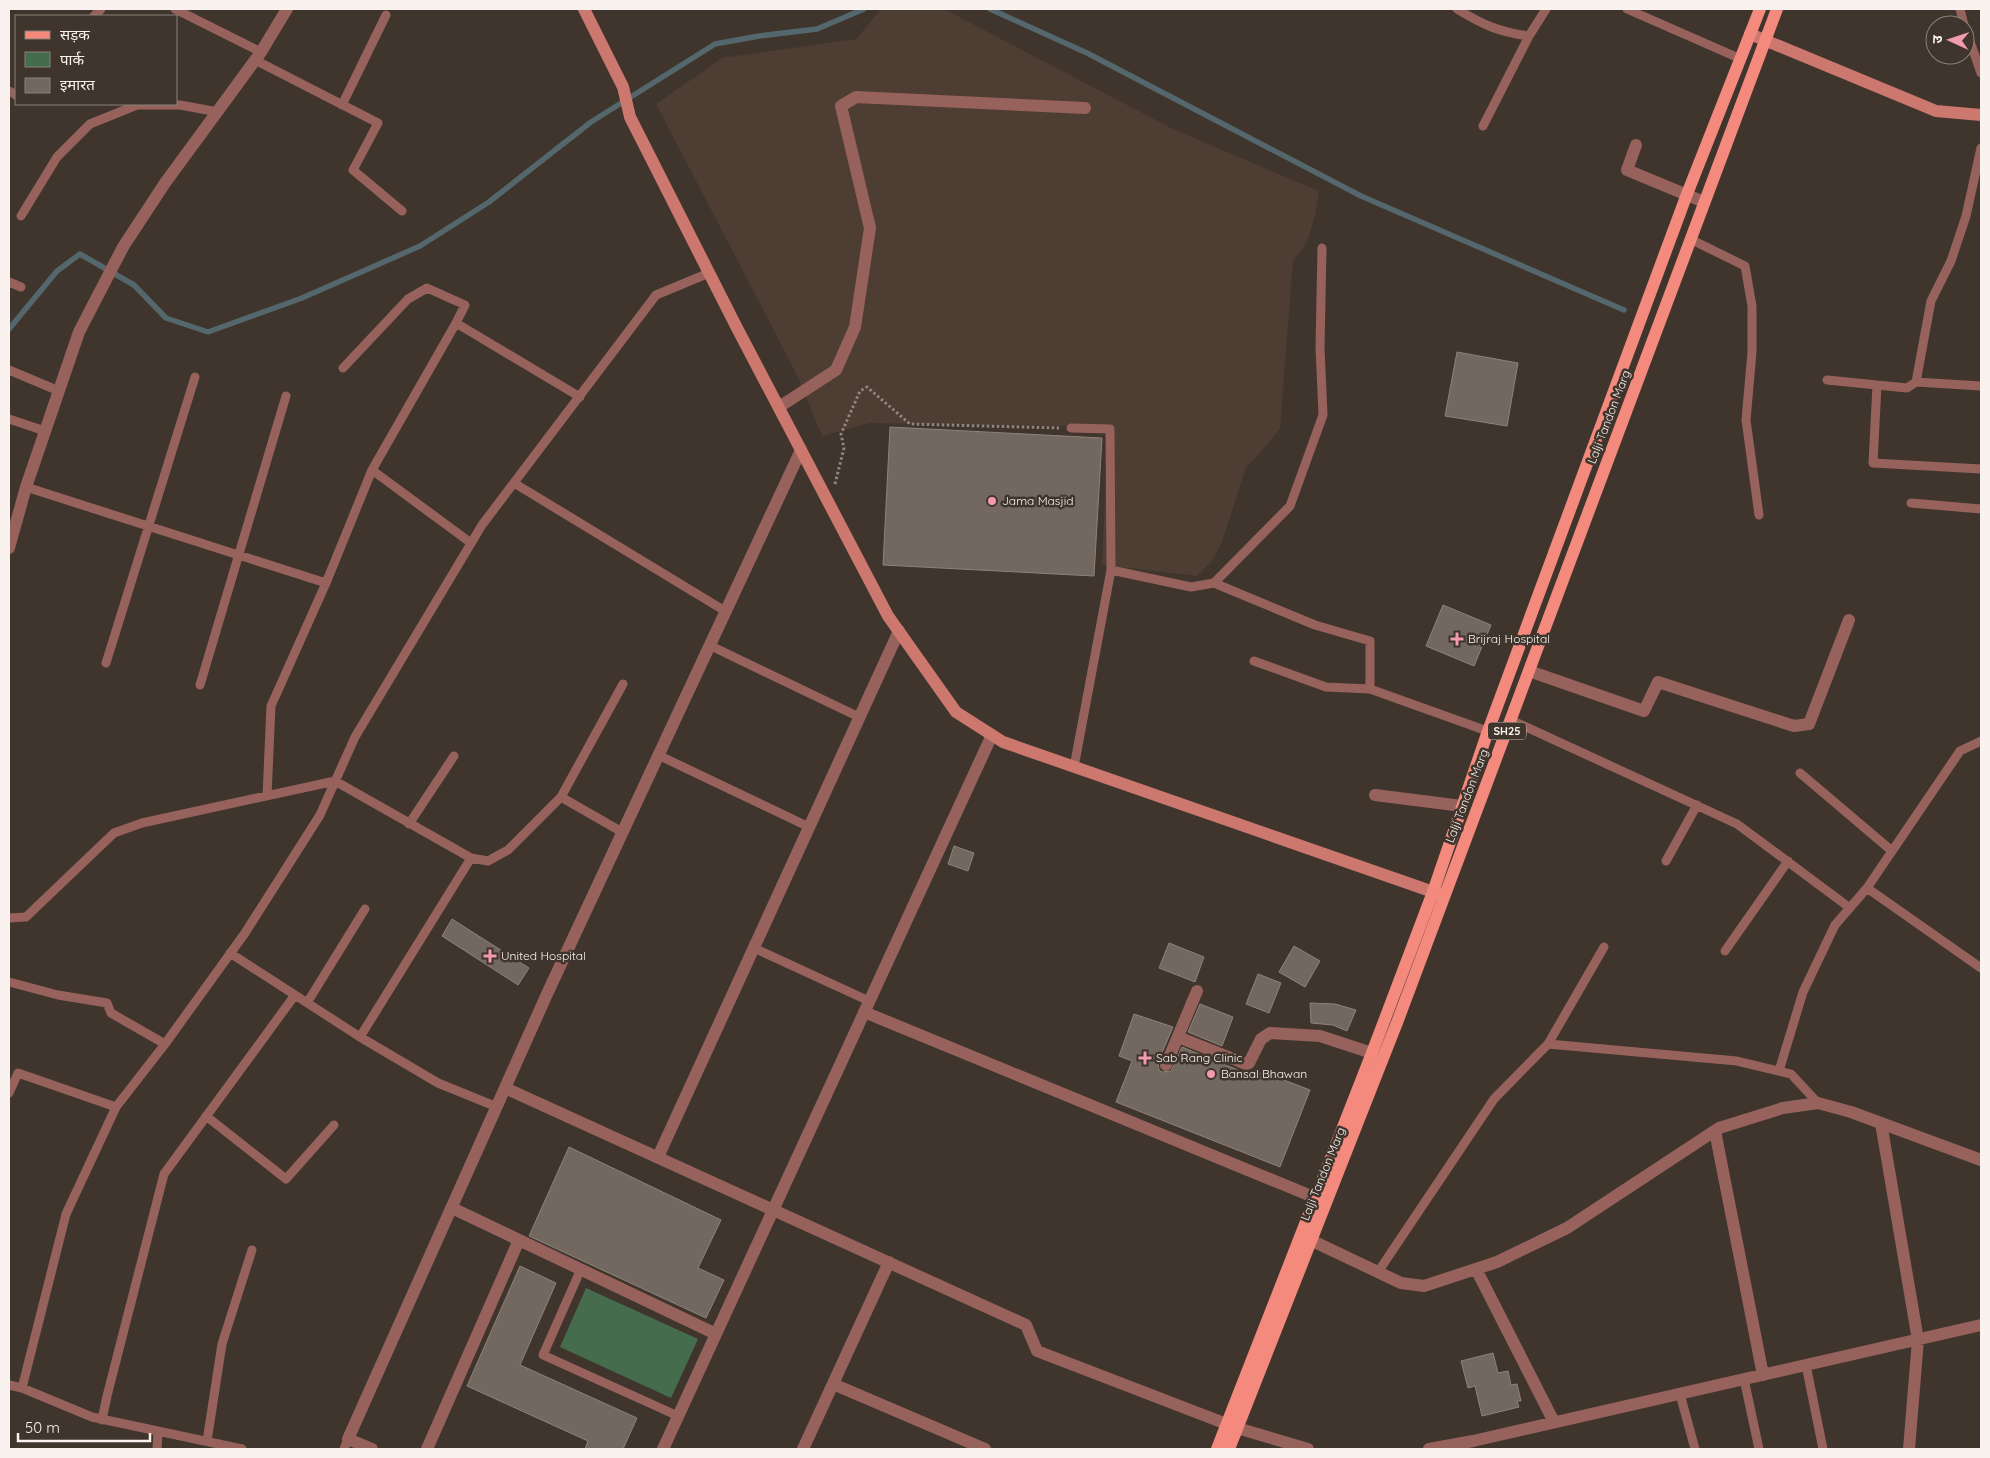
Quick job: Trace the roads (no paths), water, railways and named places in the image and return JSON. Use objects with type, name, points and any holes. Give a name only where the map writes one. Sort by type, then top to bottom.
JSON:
[{"type":"main road","name":"Lalji Tandon Marg","points":[[1217,1449],[1232,1426],[1306,1238],[1398,1020],[1438,894],[1462,806],[1488,731],[1687,194],[1760,9]]},
{"type":"main road","name":"Lalji Tandon Marg","points":[[1306,1238],[1316,1198],[1372,1053],[1511,720],[1776,9]]},
{"type":"main road","points":[[1578,490],[1595,495]]},
{"type":"main road","name":"Lalji Tandon Marg","points":[[1229,1449],[1232,1426]]},
{"type":"street","points":[[9,546],[26,487],[79,332],[106,278],[118,256],[166,183],[258,56],[286,9]]},
{"type":"street","points":[[584,9],[624,87],[630,117],[778,407],[888,616],[956,712],[1003,742],[1438,894]]},
{"type":"street","points":[[1750,34],[1936,111],[1981,115]]},
{"type":"street","points":[[778,407],[836,370],[855,327],[870,228],[841,106],[856,97],[1085,108]]},
{"type":"street","points":[[1636,145],[1627,170],[1704,202]]},
{"type":"street","points":[[368,1448],[346,1444],[622,832],[801,450]]},
{"type":"street","points":[[1529,671],[1644,711],[1658,682],[1794,726],[1809,724],[1849,620]]},
{"type":"street","points":[[658,1157],[899,631]]},
{"type":"street","points":[[663,1449],[992,735]]},
{"type":"street","points":[[1375,794],[1462,806]]},
{"type":"street","points":[[1166,1065],[1197,991]]},
{"type":"street","points":[[864,1012],[1316,1198]]},
{"type":"street","points":[[1178,1037],[1246,1064],[1249,1063],[1261,1039],[1270,1033],[1320,1036],[1372,1053]]},
{"type":"street","points":[[505,1088],[1026,1325],[1037,1351],[1232,1426],[1308,1449]]},
{"type":"street","points":[[1306,1238],[1401,1283],[1424,1286],[1496,1262],[1567,1228],[1715,1130],[1784,1108],[1818,1103],[1881,1123],[1981,1160]]},
{"type":"street","points":[[1881,1123],[1918,1340],[1909,1449]]},
{"type":"street","points":[[1715,1130],[1763,1375]]},
{"type":"street","points":[[452,1208],[716,1334]]},
{"type":"street","points":[[427,1449],[519,1240]]},
{"type":"street","points":[[803,1449],[889,1262]]},
{"type":"street","points":[[1476,1269],[1554,1422]]},
{"type":"street","points":[[1430,1449],[1981,1325]]},
{"type":"street","points":[[833,1384],[985,1449]]},
{"type":"lane","points":[[175,9],[378,124],[353,170],[402,211]]},
{"type":"lane","points":[[1457,9],[1503,32],[1529,36]]},
{"type":"lane","points":[[1483,126],[1529,36],[1546,9]]},
{"type":"lane","points":[[1632,10],[1741,58]]},
{"type":"lane","points":[[342,105],[386,15]]},
{"type":"lane","points":[[1975,55],[1981,72]]},
{"type":"lane","points":[[21,216],[57,157],[90,124],[136,105],[180,106],[218,112]]},
{"type":"lane","points":[[1916,382],[1931,301],[1951,261],[1966,216],[1981,148]]},
{"type":"lane","points":[[1690,239],[1745,266],[1752,306],[1752,352],[1746,420],[1758,515]]},
{"type":"lane","points":[[1214,583],[1290,506],[1323,415],[1320,348],[1322,248]]},
{"type":"lane","points":[[22,1388],[66,1214],[116,1107],[165,1044],[230,953],[320,814],[355,737],[482,525],[656,295],[709,273]]},
{"type":"lane","points":[[9,282],[21,287]]},
{"type":"lane","points":[[266,796],[271,706],[326,583],[372,470],[465,305],[427,288],[408,299],[343,368]]},
{"type":"lane","points":[[456,324],[580,396]]},
{"type":"lane","points":[[9,370],[59,391]]},
{"type":"lane","points":[[106,663],[195,377]]},
{"type":"lane","points":[[1827,380],[1907,388],[1916,382],[1981,386]]},
{"type":"lane","points":[[1877,385],[1873,463],[1981,469]]},
{"type":"lane","points":[[200,685],[286,396]]},
{"type":"lane","points":[[9,419],[46,431]]},
{"type":"lane","points":[[1071,428],[1110,429],[1111,570],[1074,767]]},
{"type":"lane","points":[[372,470],[471,543]]},
{"type":"lane","points":[[514,483],[725,611]]},
{"type":"lane","points":[[26,487],[326,583]]},
{"type":"lane","points":[[1911,503],[1981,509]]},
{"type":"lane","points":[[1111,570],[1191,587],[1214,583],[1315,625],[1370,641],[1370,689]]},
{"type":"lane","points":[[710,646],[859,717]]},
{"type":"lane","points":[[1254,661],[1326,687],[1370,689],[1504,737]]},
{"type":"lane","points":[[9,918],[26,917],[114,833],[142,824],[334,782],[471,858],[488,861],[508,850],[561,797],[622,684]]},
{"type":"lane","points":[[1511,720],[1737,824],[1850,908]]},
{"type":"lane","points":[[1780,1071],[1803,992],[1836,925],[1867,888],[1960,751],[1981,741]]},
{"type":"lane","points":[[658,755],[809,828]]},
{"type":"lane","points":[[409,824],[454,756]]},
{"type":"lane","points":[[1800,774],[1892,851]]},
{"type":"lane","points":[[561,797],[622,832]]},
{"type":"lane","points":[[1666,860],[1697,805]]},
{"type":"lane","points":[[360,1037],[471,858]]},
{"type":"lane","points":[[1725,951],[1788,861]]},
{"type":"lane","points":[[1867,888],[1981,968]]},
{"type":"lane","points":[[307,1003],[365,909]]},
{"type":"lane","points":[[1378,1272],[1494,1100],[1548,1044],[1604,947]]},
{"type":"lane","points":[[754,948],[869,1001]]},
{"type":"lane","points":[[230,953],[360,1037],[438,1083],[497,1107]]},
{"type":"lane","points":[[9,982],[58,995],[106,1004],[111,1014],[165,1044]]},
{"type":"lane","points":[[102,1420],[164,1174],[295,995]]},
{"type":"lane","points":[[1548,1044],[1737,1061],[1791,1074],[1818,1103]]},
{"type":"lane","points":[[9,1094],[18,1073],[116,1107]]},
{"type":"lane","points":[[206,1116],[286,1179],[334,1125]]},
{"type":"lane","points":[[207,1441],[222,1344],[252,1250]]},
{"type":"lane","points":[[581,1269],[543,1355],[678,1416]]},
{"type":"lane","points":[[1806,1365],[1822,1449]]},
{"type":"lane","points":[[1744,1379],[1759,1449]]},
{"type":"lane","points":[[9,1385],[22,1388],[102,1420],[242,1449]]},
{"type":"lane","points":[[1680,1394],[1694,1449]]},
{"type":"lane","points":[[158,1431],[158,1449]]},
{"type":"waterway","points":[[9,329],[57,271],[80,254],[134,285],[166,318],[208,332],[302,298],[420,246],[489,202],[591,122],[715,44],[759,36],[817,29],[864,9]]},
{"type":"waterway","points":[[990,9],[1087,53],[1361,196],[1624,310]]},
{"type":"place","name":"Jama Masjid","points":[[992,501]]},
{"type":"place","name":"Brijraj Hospital","points":[[1457,639]]},
{"type":"place","name":"United Hospital","points":[[490,956]]},
{"type":"place","name":"Sab Rang Clinic","points":[[1145,1058]]},
{"type":"place","name":"Bansal Bhawan","points":[[1211,1074]]}]
